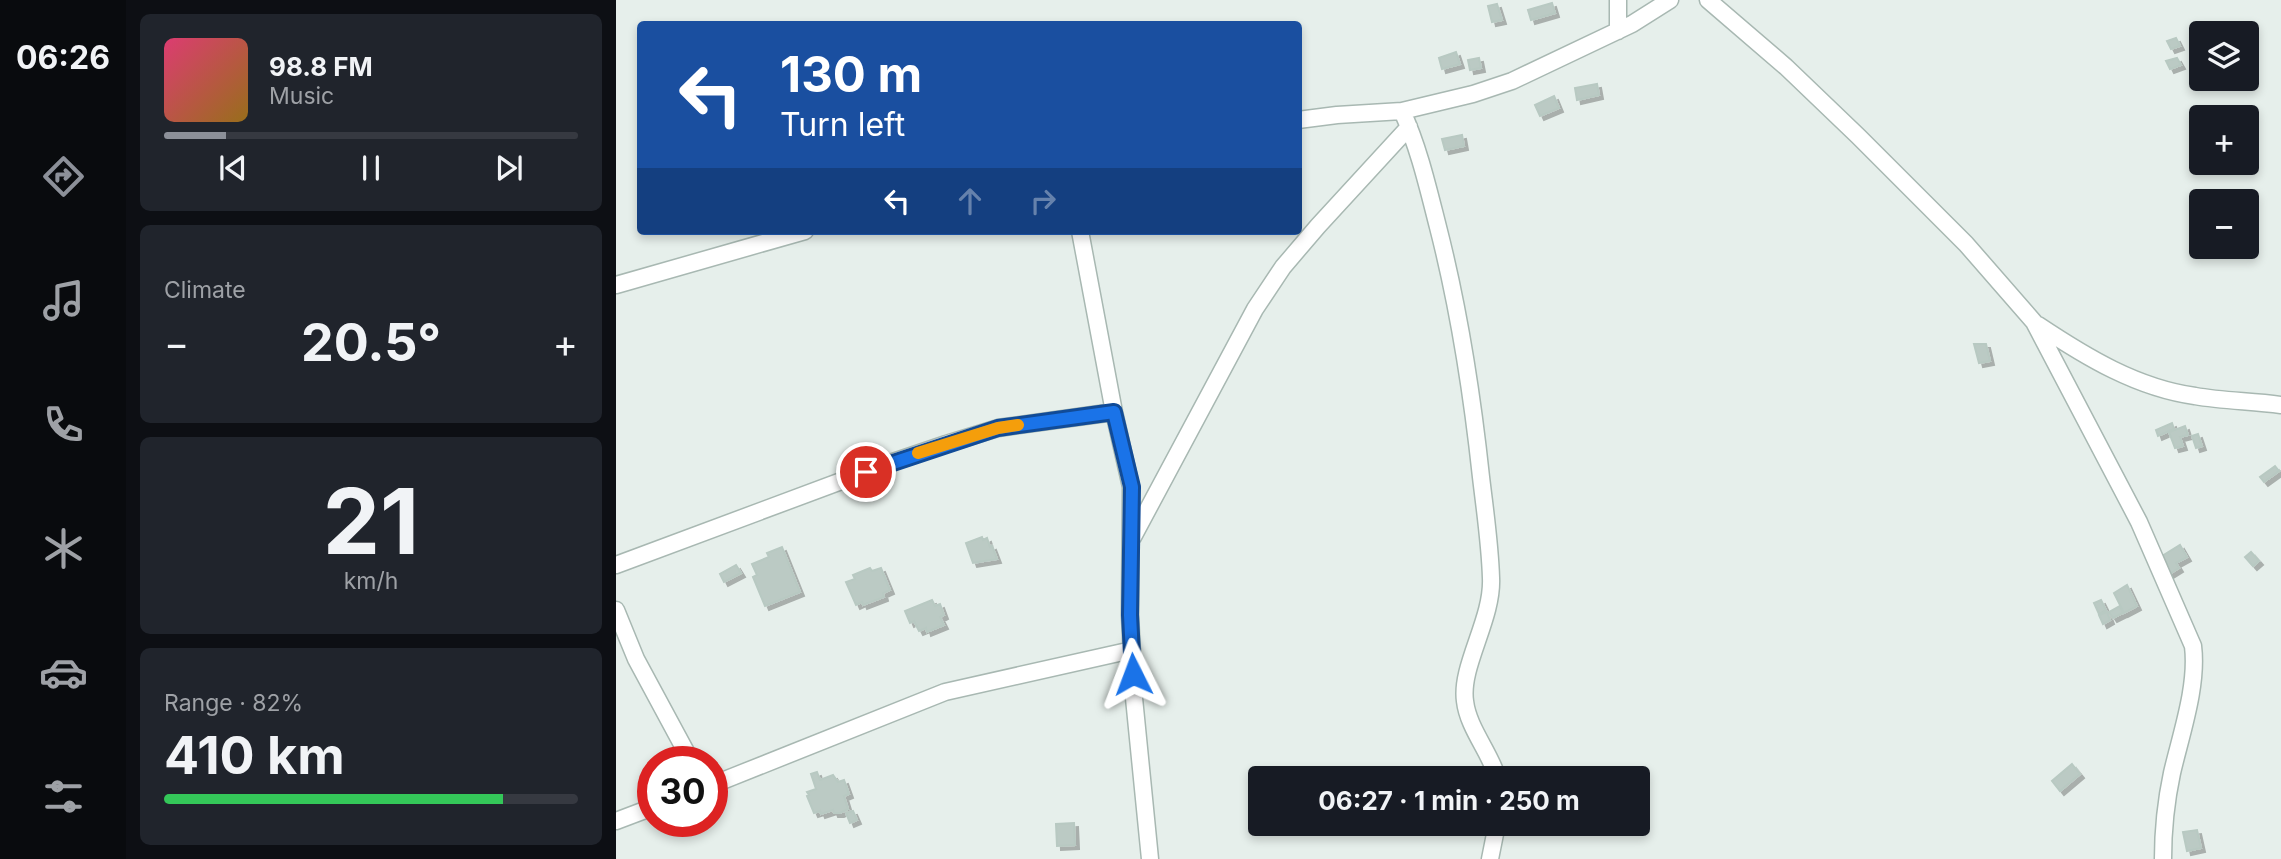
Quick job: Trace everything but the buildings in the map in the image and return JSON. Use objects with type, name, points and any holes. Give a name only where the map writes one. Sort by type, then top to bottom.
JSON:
[{"type":"street","points":[[1618,0],[1618,31]]},
{"type":"street","points":[[1302,119],[1402,111],[1473,94],[1512,81],[1618,31],[1670,0]]},
{"type":"street","points":[[1708,0],[1786,67],[1858,136],[1966,244],[2034,322],[2139,522],[2193,646],[2195,658],[2188,709],[2171,777],[2163,832],[2163,859]]},
{"type":"street","points":[[1402,111],[1424,175],[1455,292],[1474,414],[1492,581],[1487,615],[1465,687],[1465,702],[1495,766]]},
{"type":"street","points":[[1132,539],[1255,309],[1283,267],[1409,127]]},
{"type":"street","points":[[616,285],[791,235]]},
{"type":"street","points":[[1081,235],[1114,412],[1132,487],[1134,698],[1150,859]]},
{"type":"street","points":[[2034,322],[2082,354],[2137,381],[2194,396],[2281,405]]},
{"type":"street","points":[[616,565],[887,464],[998,428],[1114,412]]},
{"type":"street","points":[[616,610],[636,659],[682,746]]},
{"type":"street","points":[[728,779],[945,692],[1132,650]]},
{"type":"street","points":[[616,821],[637,813]]},
{"type":"street","points":[[1490,859],[1495,836]]},
{"type":"slow traffic","points":[[918,453],[998,428],[1018,425]]},
{"type":"route","points":[[866,472],[998,428],[1114,412],[1132,487],[1130,615],[1133,674]]}]
